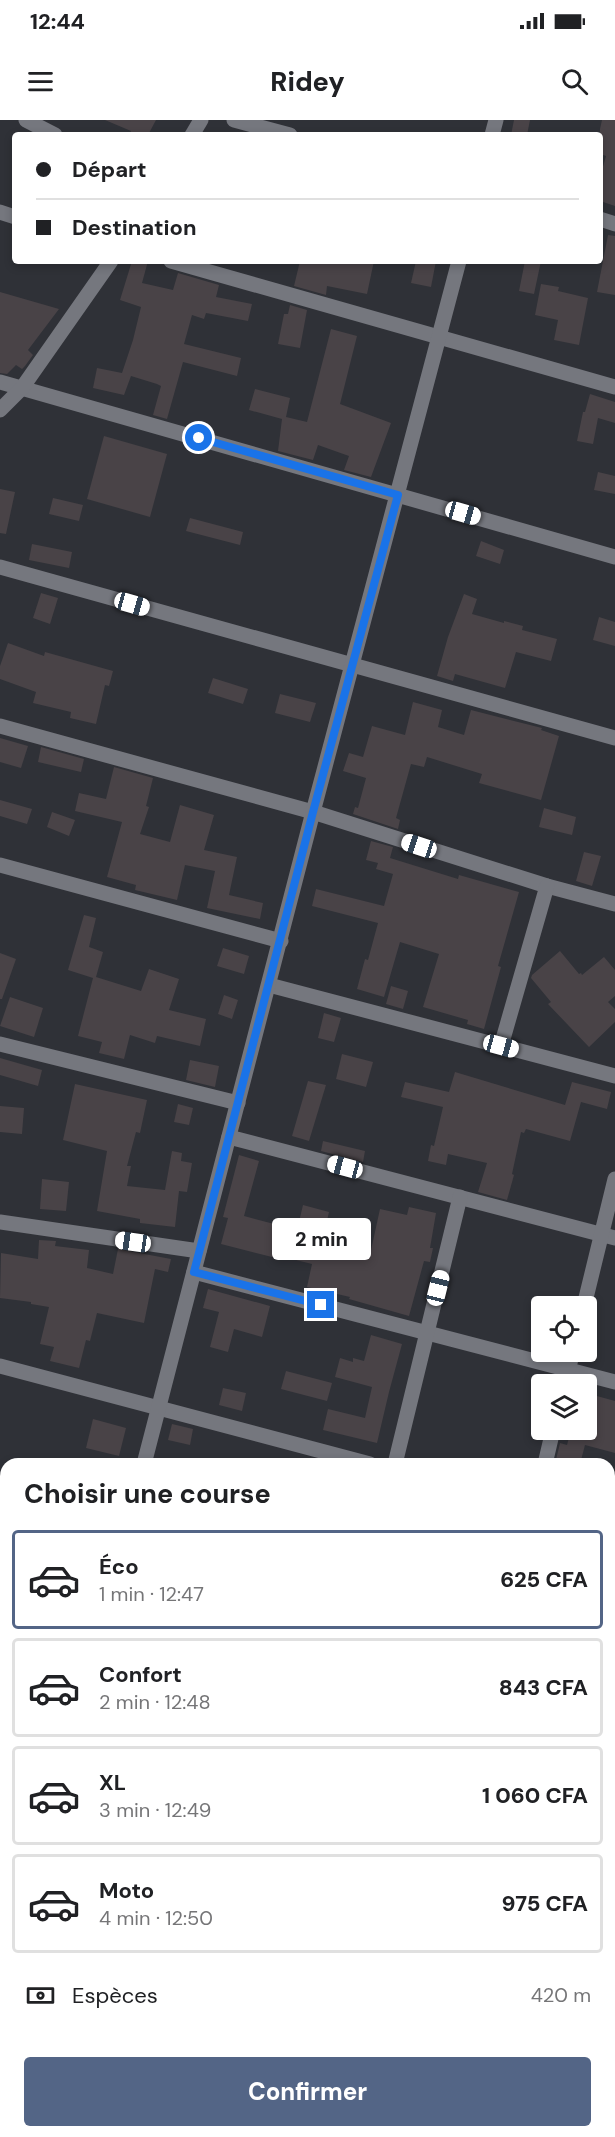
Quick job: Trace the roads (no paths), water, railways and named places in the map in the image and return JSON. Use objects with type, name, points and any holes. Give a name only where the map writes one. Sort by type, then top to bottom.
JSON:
[{"type":"street","points":[[26,120],[49,132]]},
{"type":"street","points":[[234,120],[279,132]]},
{"type":"street","points":[[0,410],[22,388],[109,264]]},
{"type":"street","points":[[182,264],[615,387]]},
{"type":"street","points":[[146,1458],[458,264]]},
{"type":"street","points":[[0,382],[615,557]]},
{"type":"street","points":[[0,567],[615,738]]},
{"type":"street","points":[[0,726],[313,812],[548,886],[615,904]]},
{"type":"street","points":[[0,866],[281,941]]},
{"type":"street","points":[[501,1046],[548,886]]},
{"type":"street","points":[[269,986],[615,1076]]},
{"type":"street","points":[[0,1044],[238,1103]]},
{"type":"street","points":[[229,1137],[608,1236]]},
{"type":"street","points":[[587,1296],[608,1236],[615,1179]]},
{"type":"street","points":[[396,1458],[460,1197]]},
{"type":"street","points":[[0,1222],[200,1251]]},
{"type":"street","points":[[194,1272],[427,1333],[557,1374]]},
{"type":"street","points":[[0,1366],[347,1458]]},
{"type":"street","points":[[597,1380],[615,1382]]},
{"type":"street","points":[[546,1458],[551,1440]]}]
